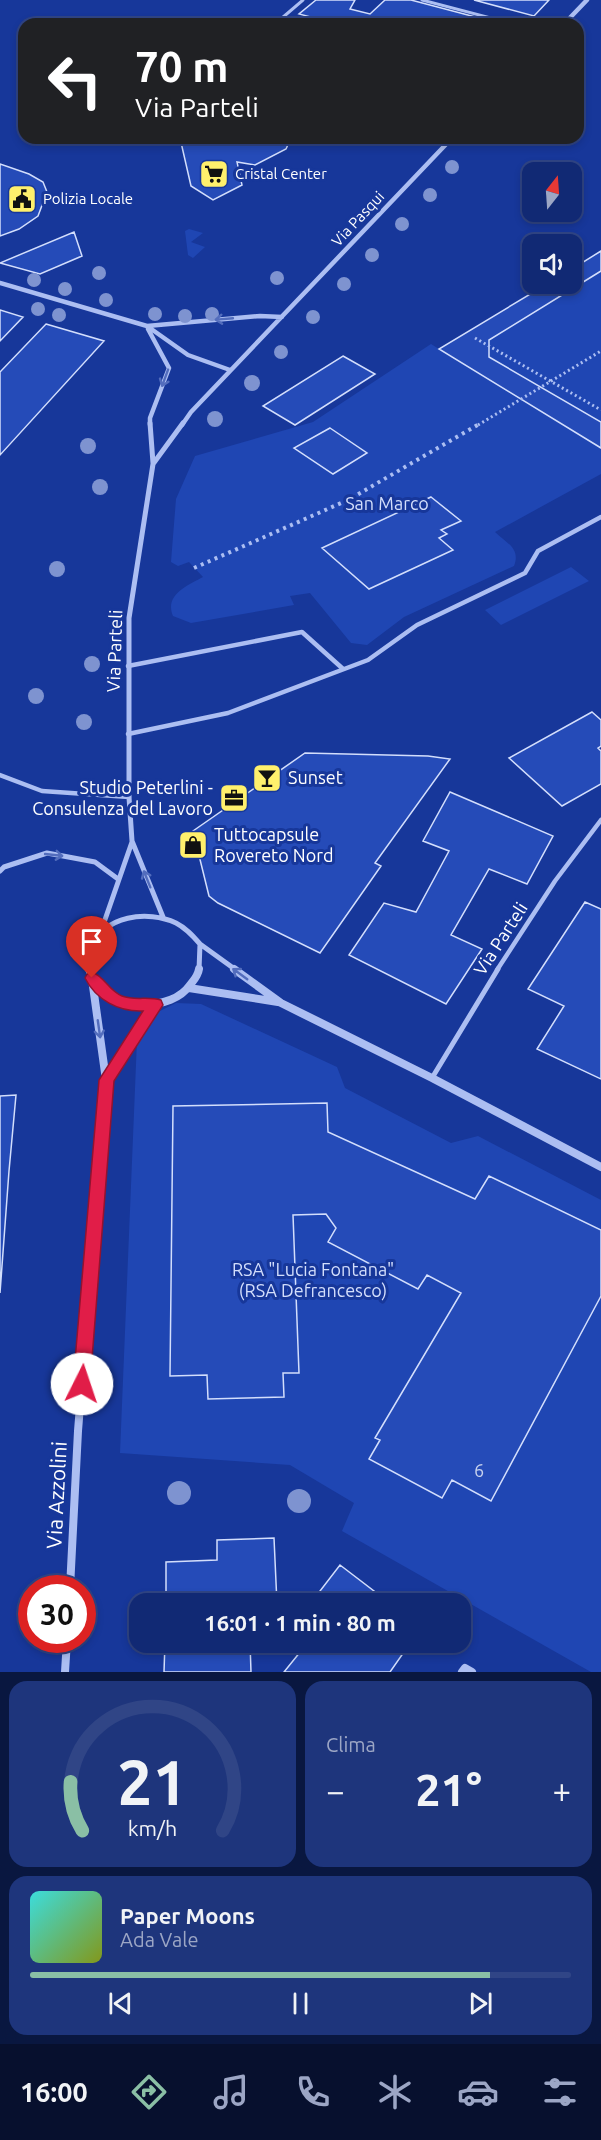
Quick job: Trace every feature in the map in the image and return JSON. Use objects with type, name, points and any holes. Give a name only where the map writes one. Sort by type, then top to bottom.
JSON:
[{"type":"street","points":[[570,18],[587,0]]},
{"type":"street","name":"Via Pasqui","points":[[282,317],[446,144]]},
{"type":"street","points":[[0,283],[147,326],[188,355],[230,370]]},
{"type":"street","points":[[147,326],[260,316],[282,317]]},
{"type":"street","name":"Via Parteli","points":[[153,464],[191,412],[282,317]]},
{"type":"street","name":"Via Parteli","points":[[147,326],[169,368],[150,418],[153,464],[129,618],[129,797],[132,841],[162,916]]},
{"type":"street","name":"Via Parteli","points":[[92,978],[88,963],[91,949],[99,936],[132,841]]},
{"type":"street","points":[[0,872],[4,867],[47,852],[95,862],[117,879]]},
{"type":"street","points":[[99,936],[111,926],[127,918],[145,915],[162,916],[179,923],[191,932],[200,944],[281,1003],[432,1078],[601,1167]]},
{"type":"street","points":[[92,978],[102,991],[117,1001],[135,1005],[155,1005],[174,999],[189,988],[199,974],[202,959],[200,944]]},
{"type":"street","name":"Via Azzolini","points":[[71,1575],[78,1431],[106,1080],[92,978]]},
{"type":"street","points":[[189,988],[281,1003]]},
{"type":"street","name":"Via Azzolini","points":[[106,1080],[155,1005]]},
{"type":"street","points":[[65,1672],[66,1653]]},
{"type":"lane","points":[[282,18],[303,0]]},
{"type":"lane","points":[[422,0],[491,18]]},
{"type":"lane","points":[[128,735],[228,713],[368,660],[417,625],[525,573],[538,551],[601,517]]},
{"type":"lane","points":[[128,666],[302,632],[342,668]]},
{"type":"lane","points":[[0,775],[42,791],[129,797]]},
{"type":"lane","name":"Via Parteli","points":[[432,1078],[501,964],[581,845],[601,820]]},
{"type":"path","points":[[475,338],[601,410]]},
{"type":"path","points":[[194,568],[348,500],[553,382],[601,351]]},
{"type":"green space","points":[[189,229],[203,233],[191,242],[205,247],[193,258],[188,255],[185,231]]},
{"type":"green space","name":"San Marco","points":[[601,251],[601,474],[495,532],[514,550],[516,560],[514,566],[404,617],[367,645],[351,643],[310,593],[290,596],[294,605],[191,623],[173,616],[171,609],[175,597],[185,587],[203,577],[189,562],[178,566],[171,562],[176,499],[195,456],[313,422],[431,344],[439,349],[530,294],[582,294],[582,263]]},
{"type":"green space","points":[[571,567],[589,581],[501,625],[485,610]]},
{"type":"green space","name":"RSA \"Lucia Fontana\" (RSA Defrancesco)","points":[[176,1003],[201,1004],[337,1067],[345,1088],[451,1143],[478,1136],[601,1200],[601,1672],[591,1672],[471,1604],[471,1593],[451,1593],[342,1531],[354,1503],[290,1465],[120,1453],[137,1040],[158,1012]]},
{"type":"building","points":[[316,0],[355,0],[350,9],[370,14],[385,0],[411,0],[479,18],[314,18],[299,14]]},
{"type":"building","points":[[474,0],[549,0],[534,16]]},
{"type":"building","name":"Cristal Center","points":[[181,144],[288,144],[286,149],[255,165],[237,162],[242,185],[213,200],[191,186]]},
{"type":"building","name":"Polizia Locale","points":[[0,164],[29,174],[43,182],[47,192],[38,216],[19,229],[0,236]]},
{"type":"building","points":[[74,232],[82,256],[40,274],[0,263]]},
{"type":"building","points":[[601,251],[601,271],[582,283],[582,263]]},
{"type":"building","points":[[530,294],[564,294],[489,340],[489,357],[601,422],[601,448],[439,349]]},
{"type":"building","points":[[0,310],[23,317],[0,341]]},
{"type":"building","points":[[46,324],[104,341],[0,455],[0,372]]},
{"type":"building","points":[[343,356],[375,374],[295,425],[263,406]]},
{"type":"building","points":[[330,428],[367,453],[333,474],[294,448]]},
{"type":"building","points":[[431,497],[461,521],[441,530],[447,534],[439,538],[453,550],[369,589],[322,548]]},
{"type":"building","points":[[592,712],[601,720],[601,746],[598,748],[601,751],[601,784],[562,806],[509,758]]},
{"type":"building","points":[[305,753],[428,756],[450,759],[375,863],[381,866],[320,953],[218,903],[209,896],[193,831]]},
{"type":"building","points":[[450,792],[553,836],[527,884],[489,869],[451,935],[482,949],[446,1004],[349,955],[384,903],[416,912],[449,851],[423,841]]},
{"type":"building","points":[[585,902],[601,909],[601,1079],[537,1049],[564,1006],[528,989]]},
{"type":"building","points":[[16,1095],[9,1171],[0,1293],[0,1096]]},
{"type":"building","points":[[327,1103],[328,1132],[475,1199],[489,1176],[601,1230],[601,1296],[491,1501],[452,1480],[442,1498],[369,1459],[380,1440],[375,1438],[461,1293],[427,1275],[418,1289],[328,1242],[336,1228],[326,1214],[293,1215],[299,1373],[283,1373],[284,1397],[208,1399],[207,1375],[170,1376],[173,1106]]},
{"type":"building","points":[[274,1538],[276,1593],[166,1593],[166,1562],[217,1560],[217,1540]]},
{"type":"building","points":[[340,1565],[377,1593],[318,1593]]},
{"type":"building","points":[[165,1653],[250,1653],[251,1672],[164,1672]]},
{"type":"building","points":[[299,1653],[403,1653],[390,1672],[284,1672]]},
{"type":"place","name":"Cristal Center","points":[[214,174]]},
{"type":"place","name":"Polizia Locale","points":[[22,199]]},
{"type":"place","name":"Sunset","points":[[267,778]]},
{"type":"place","name":"Studio Peterlini - Consulenza del Lavoro","points":[[234,798]]},
{"type":"place","name":"Tuttocapsule Rovereto Nord","points":[[193,845]]},
{"type":"route","points":[[82,1384],[106,1080],[155,1005],[135,1005],[117,1001],[102,991],[92,978]]}]
